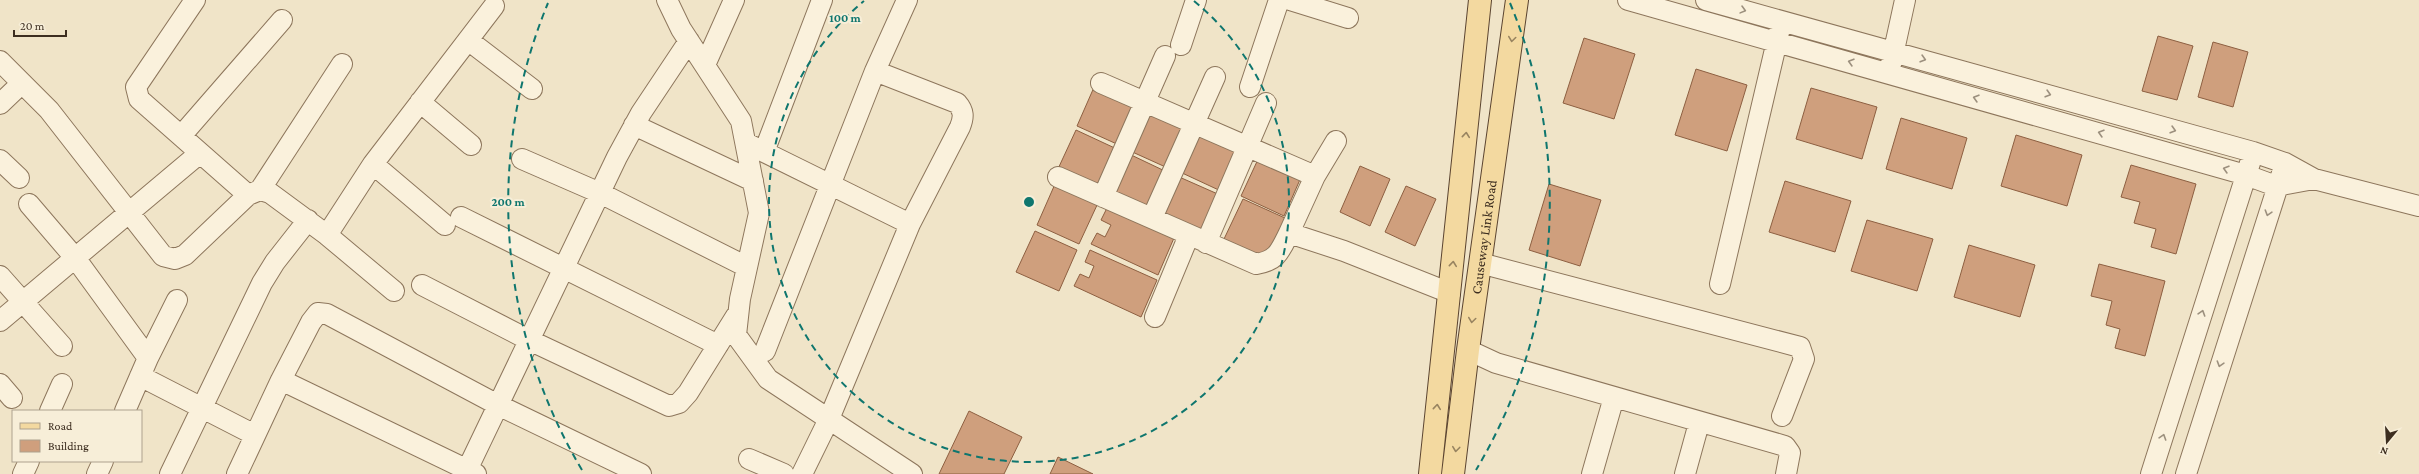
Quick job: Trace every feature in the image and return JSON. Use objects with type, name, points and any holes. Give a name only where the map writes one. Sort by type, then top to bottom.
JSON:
[{"type":"main road","name":"Causeway Link Road","points":[[1430,474],[1480,0]]},
{"type":"main road","name":"Causeway Link Road","points":[[1453,474],[1468,350],[1517,0]]},
{"type":"street","points":[[194,0],[136,87],[139,99],[200,153],[254,193],[270,193],[308,220],[394,291]]},
{"type":"street","points":[[667,0],[689,41],[741,120],[746,143],[759,213],[738,313],[736,335],[768,379],[912,474]]},
{"type":"street","points":[[705,65],[734,0]]},
{"type":"street","points":[[764,152],[822,0]]},
{"type":"street","points":[[765,351],[829,184],[875,71],[907,0]]},
{"type":"street","points":[[1181,45],[1196,0]]},
{"type":"street","points":[[1250,87],[1278,0]]},
{"type":"street","points":[[1290,0],[1348,18]]},
{"type":"street","points":[[1628,0],[1778,41],[2246,175],[2276,186],[2314,179]]},
{"type":"street","points":[[1706,0],[2253,152],[2285,163],[2314,179],[2419,206]]},
{"type":"street","points":[[1890,73],[1893,51],[1905,0]]},
{"type":"street","points":[[327,235],[373,164],[494,6]]},
{"type":"street","points":[[181,136],[282,20]]},
{"type":"street","points":[[1720,284],[1778,41],[1781,20]]},
{"type":"street","points":[[468,40],[532,89]]},
{"type":"street","points":[[281,380],[471,472],[498,405],[634,125],[689,41]]},
{"type":"street","points":[[1103,197],[1165,56]]},
{"type":"street","points":[[0,61],[49,110],[163,256],[175,259],[185,255],[254,193],[342,64]]},
{"type":"street","points":[[802,474],[829,419],[910,224],[963,119],[962,109],[957,103],[875,71]]},
{"type":"street","points":[[1152,218],[1215,77]]},
{"type":"street","points":[[0,104],[22,83]]},
{"type":"street","points":[[1101,83],[1315,176]]},
{"type":"street","points":[[420,102],[471,145]]},
{"type":"street","points":[[1155,317],[1246,147],[1266,103]]},
{"type":"street","points":[[634,125],[753,181]]},
{"type":"street","points":[[1058,177],[1256,264],[1269,262],[1281,250],[1315,176],[1336,141]]},
{"type":"street","points":[[746,143],[910,224]]},
{"type":"street","points":[[2151,474],[2253,152]]},
{"type":"street","points":[[0,321],[76,259],[200,153]]},
{"type":"street","points":[[522,159],[600,193],[747,267]]},
{"type":"street","points":[[0,160],[19,178]]},
{"type":"street","points":[[2186,474],[2276,186],[2285,163]]},
{"type":"street","points":[[373,164],[453,221],[564,268],[718,345]]},
{"type":"street","points":[[30,204],[76,259],[148,358]]},
{"type":"street","points":[[170,474],[262,283],[275,262],[308,220]]},
{"type":"street","points":[[1289,233],[1344,251],[1450,293]]},
{"type":"street","points":[[1480,263],[1800,347],[1804,358],[1782,416]]},
{"type":"street","points":[[0,276],[62,346]]},
{"type":"street","points":[[422,285],[529,340],[669,406],[680,403],[688,393],[738,313]]},
{"type":"street","points":[[125,410],[148,358],[177,300]]},
{"type":"street","points":[[237,474],[281,380],[311,322],[318,313],[323,314],[498,405],[641,474]]},
{"type":"street","points":[[1468,350],[1496,363],[1699,423],[1784,446],[1790,453],[1786,474]]},
{"type":"street","points":[[140,376],[255,435]]},
{"type":"street","points":[[50,410],[62,384]]},
{"type":"street","points":[[1592,474],[1614,397]]},
{"type":"street","points":[[1685,474],[1699,423]]},
{"type":"street","points":[[749,459],[784,474]]},
{"type":"street","points":[[23,474],[29,462]]},
{"type":"street","points":[[97,474],[103,462]]},
{"type":"building","points":[[2158,36],[2193,46],[2177,100],[2142,91]]},
{"type":"building","points":[[1584,38],[1635,54],[1614,119],[1563,103]]},
{"type":"building","points":[[2213,42],[2248,52],[2233,107],[2198,97]]},
{"type":"building","points":[[1696,69],[1747,85],[1727,151],[1675,135]]},
{"type":"building","points":[[1095,85],[1138,104],[1119,145],[1077,126]]},
{"type":"building","points":[[1811,88],[1877,107],[1862,159],[1796,139]]},
{"type":"building","points":[[1146,109],[1189,128],[1170,169],[1128,150]]},
{"type":"building","points":[[1901,118],[1967,138],[1952,189],[1886,169]]},
{"type":"building","points":[[1076,130],[1119,150],[1100,190],[1057,171]]},
{"type":"building","points":[[1199,132],[1241,151],[1223,192],[1180,172]]},
{"type":"building","points":[[2016,135],[2082,155],[2067,206],[2001,186]]},
{"type":"building","points":[[1127,153],[1169,173],[1150,213],[1108,194]]},
{"type":"building","points":[[1260,155],[1302,175],[1284,216],[1241,196]]},
{"type":"building","points":[[2131,165],[2196,184],[2176,254],[2151,247],[2156,229],[2134,223],[2140,202],[2121,197]]},
{"type":"building","points":[[1360,166],[1390,179],[1370,226],[1340,212]]},
{"type":"building","points":[[1177,176],[1220,195],[1202,236],[1159,216]]},
{"type":"building","points":[[1785,181],[1851,201],[1835,252],[1769,232]]},
{"type":"building","points":[[1055,184],[1098,203],[1079,244],[1037,225]]},
{"type":"building","points":[[1549,184],[1601,200],[1580,266],[1529,250]]},
{"type":"building","points":[[1406,186],[1436,199],[1415,246],[1385,232]]},
{"type":"building","points":[[1243,199],[1285,218],[1267,259],[1224,239]]},
{"type":"building","points":[[1107,208],[1174,238],[1158,275],[1091,244],[1097,233],[1105,237],[1111,225],[1101,220]]},
{"type":"building","points":[[1867,220],[1933,239],[1917,291],[1851,271]]},
{"type":"building","points":[[1035,231],[1077,250],[1059,291],[1016,272]]},
{"type":"building","points":[[1969,245],[2035,265],[2020,317],[1954,297]]},
{"type":"building","points":[[1090,250],[1157,280],[1141,317],[1074,286],[1080,274],[1089,278],[1094,266],[1085,262]]},
{"type":"building","points":[[2099,264],[2165,281],[2145,356],[2115,348],[2120,329],[2106,325],[2112,301],[2091,296]]},
{"type":"building","points":[[969,411],[1022,437],[1004,474],[939,474]]},
{"type":"building","points":[[1058,457],[1093,474],[1050,474]]}]
